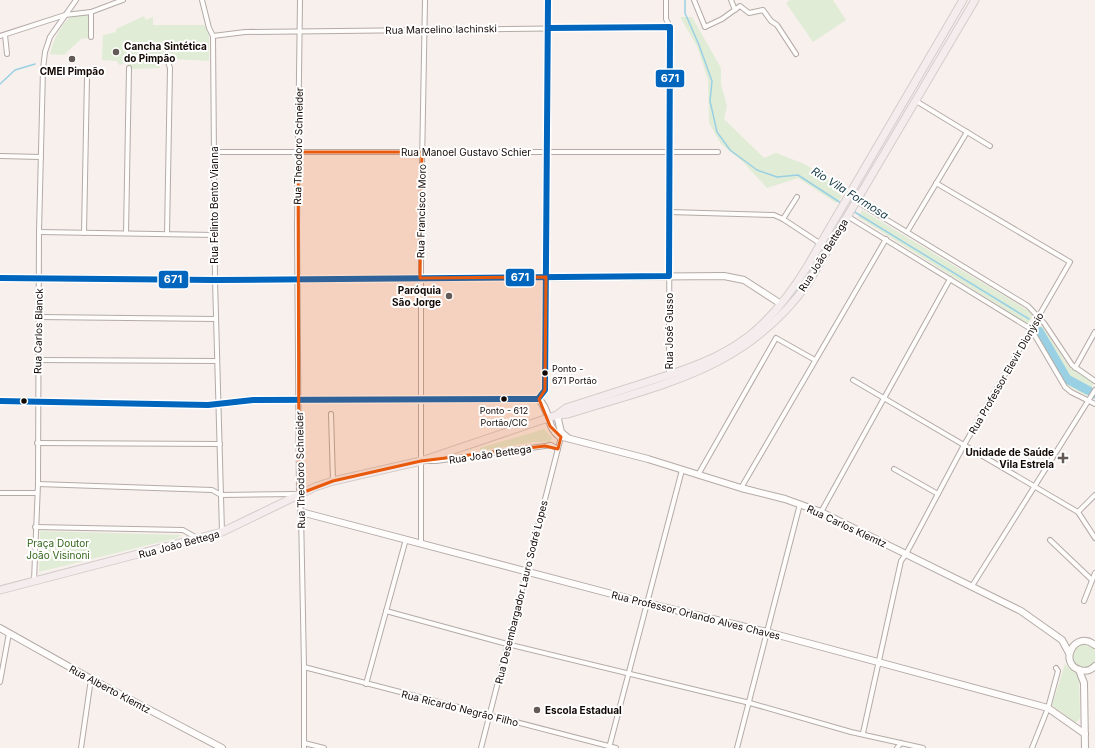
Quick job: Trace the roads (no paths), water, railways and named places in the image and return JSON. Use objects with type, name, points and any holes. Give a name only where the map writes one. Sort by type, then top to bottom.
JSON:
[{"type":"main road","points":[[538,399],[545,390],[548,0]]},
{"type":"main road","points":[[963,0],[973,3]]},
{"type":"main road","name":"Rua João Bettega","points":[[0,590],[200,539],[222,532],[299,494],[333,481],[421,461],[547,418],[566,408],[669,375],[709,360],[738,344],[755,331],[781,304],[798,282],[963,0]]},
{"type":"main road","name":"Rua João Bettega","points":[[557,414],[568,414],[699,372],[735,353],[757,337],[774,321],[808,283],[973,3]]},
{"type":"main road","points":[[908,96],[916,101]]},
{"type":"main road","points":[[0,278],[39,277],[215,280],[298,278],[724,276],[744,280],[781,304],[774,321]]},
{"type":"main road","points":[[0,401],[140,405],[218,404],[242,400],[538,399]]},
{"type":"main road","points":[[538,399],[543,405],[552,431],[561,437]]},
{"type":"main road","points":[[557,414],[561,432],[569,439]]},
{"type":"main road","name":"Rua Carlos Klemtz","points":[[561,437],[648,459],[741,488],[800,504],[820,512],[1027,614],[1062,640],[1075,644],[1086,641],[1095,644]]},
{"type":"main road","name":"Rua Professor Orlando Alves Chaves","points":[[301,512],[646,603],[767,632],[878,661],[1048,708],[1085,734]]},
{"type":"main road","points":[[0,586],[15,586]]},
{"type":"main road","name":"Rua Alberto Klemtz","points":[[0,628],[90,679],[222,748]]},
{"type":"main road","name":"Rua Carlos Klemtz","points":[[1062,640],[1069,653],[1071,664],[1079,670],[1084,683]]},
{"type":"main road","points":[[1069,653],[1075,644]]},
{"type":"main road","points":[[1079,670],[1088,670],[1095,666]]},
{"type":"main road","points":[[1085,748],[1084,683],[1088,670]]},
{"type":"street","name":"Rua Carlos Blanck","points":[[34,582],[35,527],[38,484],[39,232],[45,52],[53,30],[76,0]]},
{"type":"street","points":[[0,36],[65,15],[90,12],[123,0]]},
{"type":"street","name":"Rua Felinto Bento Vianna","points":[[202,0],[209,28],[213,36],[215,280],[222,532]]},
{"type":"street","name":"Rua Theodoro Schneider","points":[[300,0],[298,152],[298,400],[304,667],[304,748]]},
{"type":"street","name":"Rua Francisco Moro","points":[[421,543],[420,278],[425,0]]},
{"type":"street","name":"Rua José Gusso","points":[[666,0],[666,19],[670,27],[669,375]]},
{"type":"street","points":[[694,0],[705,27],[722,19],[740,6],[749,13],[763,10],[771,21],[777,25],[796,54]]},
{"type":"street","points":[[731,0],[735,10]]},
{"type":"street","points":[[90,12],[92,37]]},
{"type":"street","name":"Rua Marcelino Iachinski","points":[[213,36],[240,32],[670,27]]},
{"type":"street","points":[[5,35],[7,54]]},
{"type":"street","points":[[167,59],[170,68],[167,234]]},
{"type":"street","points":[[126,233],[129,68]]},
{"type":"street","points":[[84,233],[87,77]]},
{"type":"street","points":[[916,101],[990,146]]},
{"type":"street","points":[[907,232],[967,132]]},
{"type":"street","name":"Rua Manoel Gustavo Schier","points":[[214,152],[718,152]]},
{"type":"street","points":[[0,156],[41,157]]},
{"type":"street","name":"Rua Professor Elevir Dionýsio","points":[[863,733],[900,561],[906,554],[964,445],[1070,262],[936,183]]},
{"type":"street","points":[[783,219],[797,197]]},
{"type":"street","points":[[851,209],[907,232],[1020,300],[1039,316],[1065,356],[1075,368],[1095,381]]},
{"type":"street","points":[[851,209],[886,240],[1031,329],[1065,387],[1095,404]]},
{"type":"street","points":[[669,212],[764,214],[783,219],[821,244]]},
{"type":"street","points":[[39,232],[215,235]]},
{"type":"street","points":[[741,488],[886,240]]},
{"type":"street","points":[[820,512],[950,279]]},
{"type":"street","points":[[39,317],[216,318]]},
{"type":"street","points":[[1075,368],[1095,332]]},
{"type":"street","points":[[698,475],[776,338],[815,360]]},
{"type":"street","points":[[38,360],[217,361]]},
{"type":"street","points":[[853,380],[1078,512],[1095,538]]},
{"type":"street","points":[[972,586],[1095,390]]},
{"type":"street","points":[[332,414],[333,481]]},
{"type":"street","name":"Rua Desembargador Lauro Sodré Lopes","points":[[481,748],[561,437]]},
{"type":"street","points":[[37,443],[220,444]]},
{"type":"street","name":"Rua João Bettega","points":[[421,461],[436,462],[550,445],[558,449]]},
{"type":"street","points":[[894,469],[938,494]]},
{"type":"street","points":[[609,747],[682,470]]},
{"type":"street","points":[[38,484],[212,490],[221,495],[299,494]]},
{"type":"street","points":[[0,493],[37,494]]},
{"type":"street","points":[[1078,512],[1095,495]]},
{"type":"street","points":[[737,748],[750,703],[800,504]]},
{"type":"street","points":[[35,527],[183,530],[200,539]]},
{"type":"street","points":[[1088,527],[1095,527]]},
{"type":"street","points":[[366,684],[406,540]]},
{"type":"street","points":[[1050,540],[1092,580]]},
{"type":"street","points":[[1084,601],[1095,573]]},
{"type":"street","points":[[386,611],[507,644],[750,703],[850,732],[863,733],[923,748]]},
{"type":"street","points":[[0,682],[9,633]]},
{"type":"street","name":"Rua Ricardo Negrão Filho","points":[[304,667],[616,748]]},
{"type":"street","points":[[1032,748],[1048,708],[1058,671],[1056,668]]},
{"type":"street","points":[[81,748],[90,679]]},
{"type":"street","points":[[304,743],[324,748]]},
{"type":"street","points":[[897,748],[901,743]]},
{"type":"waterway","name":"Rio Vila Formosa","points":[[685,0],[685,13],[699,45],[712,81],[710,101],[717,132],[730,150],[757,170],[777,177],[798,175],[841,203]]},
{"type":"waterway","points":[[0,84],[15,70],[35,64]]},
{"type":"waterway","name":"Rio Vila Formosa","points":[[853,211],[1029,319]]},
{"type":"waterway","name":"Rio Vila Formosa","points":[[1039,331],[1067,379],[1095,394]]},
{"type":"place","name":"Cancha Sintética do Pimpão","points":[[116,52]]},
{"type":"place","name":"CMEI Pimpão","points":[[72,59]]},
{"type":"place","name":"Paróquia São Jorge","points":[[449,296]]},
{"type":"place","name":"Ponto - 671 Portão","points":[[545,373]]},
{"type":"place","name":"Ponto - 612 Portão/CIC","points":[[504,399]]},
{"type":"place","name":"Unidade de Saúde Vila Estrela","points":[[1063,458]]},
{"type":"place","name":"Escola Estadual","points":[[537,710]]},
{"type":"park label","name":"Praça Doutor João Visinoni","points":[[58,548]]}]
